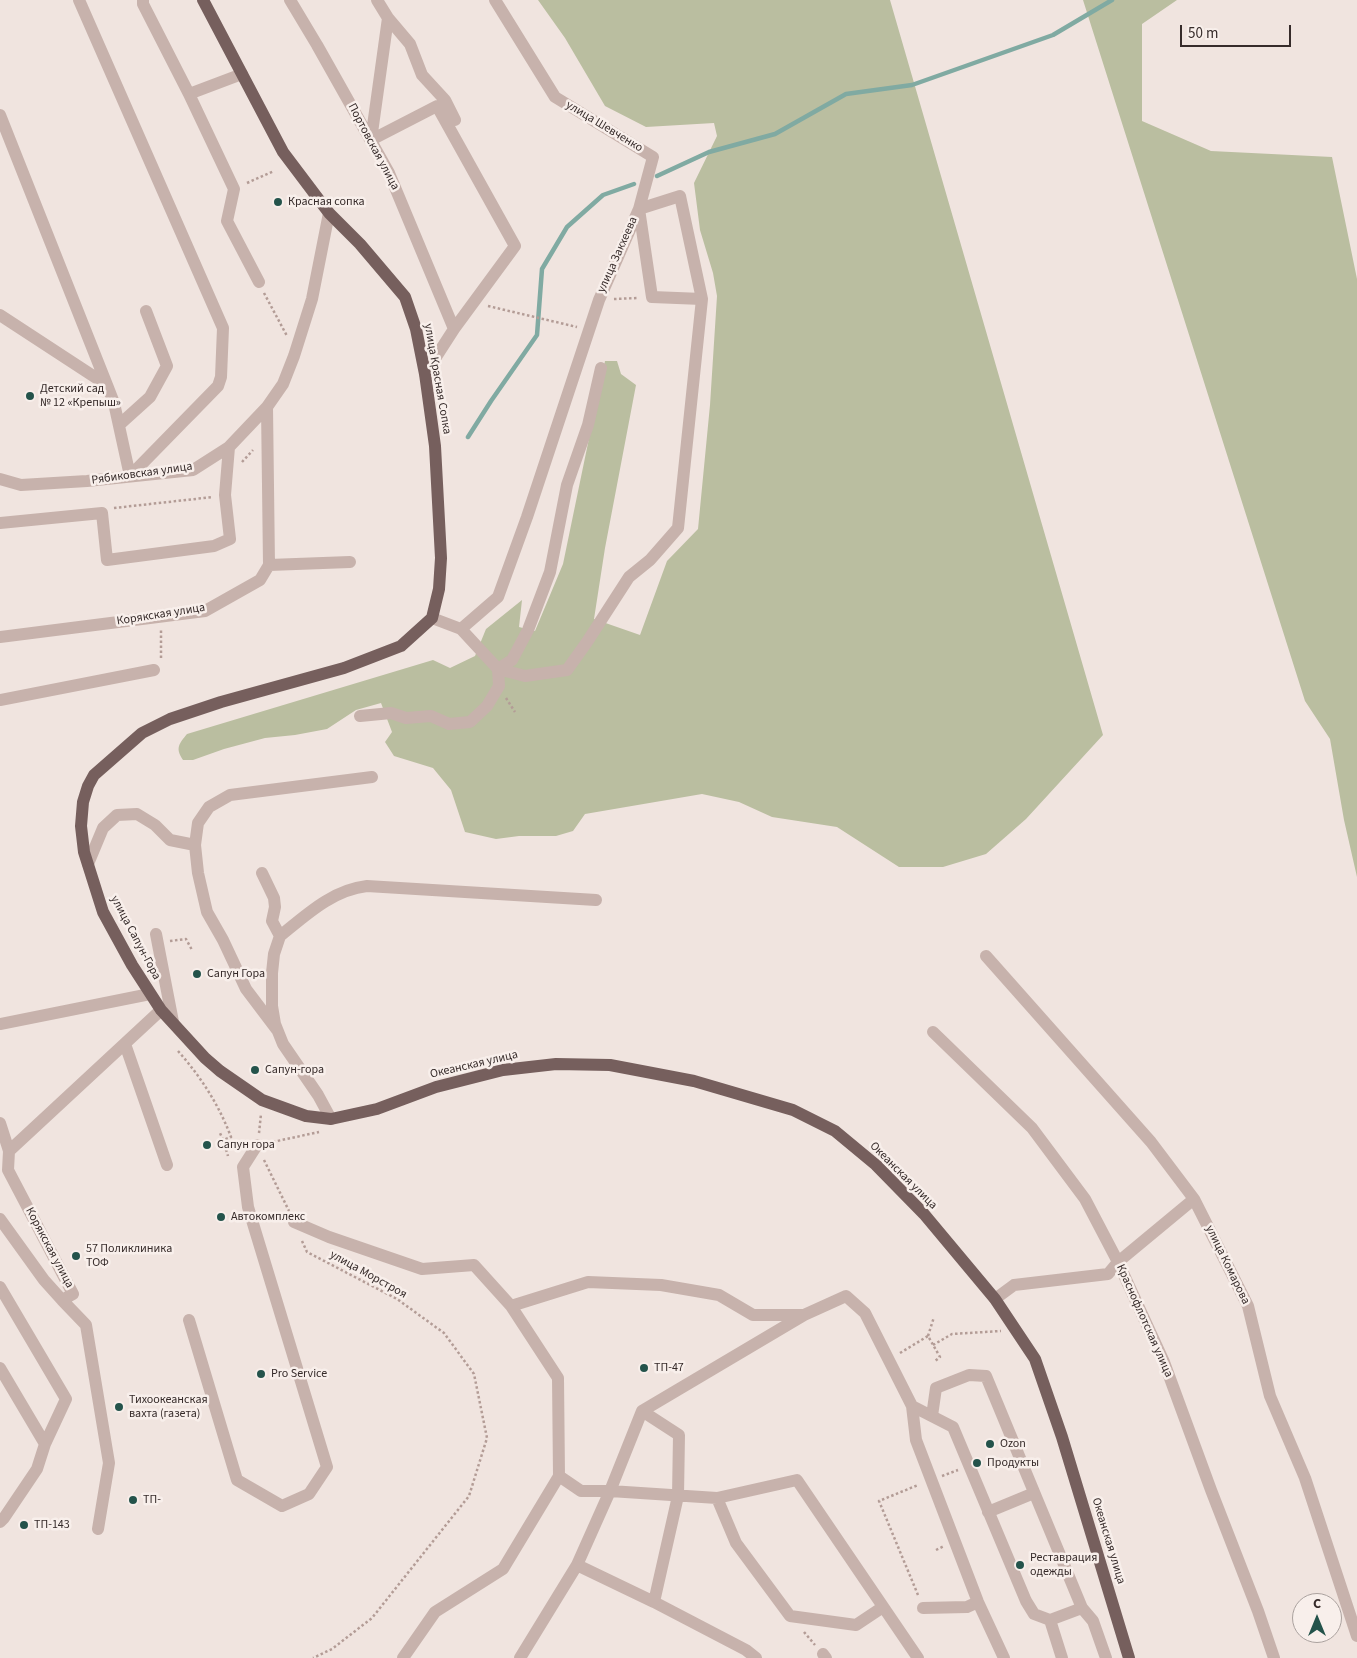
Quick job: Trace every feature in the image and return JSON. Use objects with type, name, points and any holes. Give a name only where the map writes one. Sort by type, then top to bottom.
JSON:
[{"type":"main road","name":"улица Красная Сопка","points":[[203,0],[283,152],[329,213],[360,244],[404,297],[416,329],[425,374],[435,446],[441,558],[439,589],[432,618]]},
{"type":"main road","name":"улица Сапун-Гора","points":[[306,1116],[262,1100],[220,1071],[205,1058],[161,1010],[103,912],[84,852],[81,826],[83,802],[94,775],[142,733],[170,719],[212,704],[344,668],[401,646],[432,618]]},
{"type":"main road","name":"Океанская улица","points":[[306,1116],[331,1119],[377,1109],[436,1087],[503,1070],[556,1064],[610,1065],[694,1081],[792,1110],[835,1131],[876,1165],[924,1214],[995,1299],[1035,1359],[1062,1437],[1129,1658]]},
{"type":"street","points":[[79,0],[222,328],[221,377],[218,386],[130,476]]},
{"type":"street","points":[[143,0],[142,4],[189,94],[234,189],[228,221],[259,282]]},
{"type":"street","name":"Портовская улица","points":[[290,0],[317,44],[389,173],[454,329]]},
{"type":"street","points":[[377,0],[388,18],[410,44],[422,75],[445,100],[455,120]]},
{"type":"street","name":"улица Шевченко","points":[[495,0],[555,97],[653,157],[639,209]]},
{"type":"street","points":[[371,140],[388,18]]},
{"type":"street","points":[[189,94],[242,74]]},
{"type":"street","points":[[371,140],[437,106],[515,246],[454,329],[425,374]]},
{"type":"street","points":[[0,115],[114,403],[130,476]]},
{"type":"street","name":"улица Закхеева","points":[[461,628],[498,597],[527,517],[598,300],[639,209],[680,196],[702,299],[678,528],[650,560],[628,577],[567,670],[525,676],[498,669]]},
{"type":"street","points":[[639,209],[652,297],[702,299]]},
{"type":"street","name":"Рябиковская улица","points":[[0,479],[21,485],[87,481],[193,470],[229,447],[267,407],[283,384],[312,299],[329,213]]},
{"type":"street","points":[[119,426],[150,397],[167,366],[146,311]]},
{"type":"street","points":[[0,315],[107,385]]},
{"type":"street","points":[[498,669],[512,660],[528,630],[550,572],[567,485],[588,425],[601,368]]},
{"type":"street","points":[[267,407],[269,565],[350,562]]},
{"type":"street","points":[[0,522],[102,514],[107,560],[214,546],[230,539],[225,495],[229,447]]},
{"type":"street","name":"Корякская улица","points":[[0,637],[205,611],[260,580],[269,565]]},
{"type":"street","points":[[360,716],[391,713],[406,718],[430,716],[449,724],[470,722],[487,706],[499,686],[498,669],[461,628],[432,618]]},
{"type":"street","points":[[0,700],[154,670]]},
{"type":"street","points":[[277,1030],[246,988],[207,912],[198,873],[195,845],[198,823],[209,807],[230,795],[372,777]]},
{"type":"street","points":[[88,864],[103,828],[117,815],[137,814],[155,825],[170,840],[195,845]]},
{"type":"street","points":[[262,874],[275,899],[272,921],[280,936]]},
{"type":"street","points":[[331,1119],[283,1044],[277,1030],[272,1006],[272,978],[274,954],[280,936],[337,894],[367,886],[596,900]]},
{"type":"street","points":[[156,934],[173,1022]]},
{"type":"street","name":"улица Комарова","points":[[986,956],[1151,1142],[1194,1199],[1248,1306],[1270,1396],[1305,1478],[1357,1636]]},
{"type":"street","points":[[0,1024],[150,994]]},
{"type":"street","points":[[9,1151],[161,1010]]},
{"type":"street","name":"Краснофлотская улица","points":[[933,1032],[1032,1128],[1085,1200],[1118,1262],[1164,1362],[1274,1658]]},
{"type":"street","points":[[126,1044],[167,1165]]},
{"type":"street","name":"Корякская улица","points":[[0,1123],[9,1151],[8,1170],[73,1294],[62,1300],[44,1280],[0,1219]]},
{"type":"street","points":[[189,1320],[237,1480],[282,1506],[309,1494],[327,1467],[248,1207],[243,1167],[257,1145]]},
{"type":"street","points":[[995,1299],[1014,1285],[1108,1274],[1118,1262],[1194,1199]]},
{"type":"street","points":[[294,1222],[329,1237],[422,1269],[474,1265],[511,1306],[558,1378],[559,1476],[503,1569],[435,1612],[403,1658]]},
{"type":"street","points":[[511,1306],[588,1282],[660,1285],[719,1295],[753,1315],[804,1314]]},
{"type":"street","points":[[0,1287],[66,1399],[45,1444],[37,1469],[0,1522]]},
{"type":"street","points":[[520,1658],[577,1565],[610,1491],[642,1411],[804,1314],[846,1296],[865,1313],[912,1406],[916,1440],[978,1602],[1004,1658]]},
{"type":"street","points":[[62,1300],[86,1325],[109,1463],[98,1529]]},
{"type":"street","points":[[0,1368],[45,1444]]},
{"type":"street","points":[[932,1416],[936,1388],[969,1375],[986,1376],[1082,1608],[1092,1621],[1106,1658]]},
{"type":"street","points":[[912,1406],[952,1427],[1026,1601],[1034,1614],[1050,1620],[1082,1608]]},
{"type":"street","points":[[642,1411],[679,1435],[678,1496],[654,1602]]},
{"type":"street","points":[[559,1476],[580,1491],[610,1491],[717,1498],[797,1480],[918,1658]]},
{"type":"street","points":[[988,1512],[1034,1493]]},
{"type":"street","points":[[717,1498],[736,1543],[790,1616],[856,1625],[883,1606]]},
{"type":"street","points":[[577,1565],[654,1602],[746,1650],[756,1658]]},
{"type":"street","points":[[923,1608],[967,1607],[978,1602]]},
{"type":"street","points":[[1050,1620],[1062,1658]]},
{"type":"path","points":[[234,189],[274,171]]},
{"type":"path","points":[[259,282],[289,341]]},
{"type":"path","points":[[598,300],[652,297]]},
{"type":"path","points":[[474,303],[588,330]]},
{"type":"path","points":[[240,464],[268,433]]},
{"type":"path","points":[[102,514],[106,509],[225,495]]},
{"type":"path","points":[[154,670],[160,667],[162,616]]},
{"type":"path","points":[[170,941],[186,939],[192,950]]},
{"type":"path","points":[[174,1046],[197,1073],[222,1114],[231,1137],[223,1140]]},
{"type":"path","points":[[262,1100],[257,1145],[324,1132]]},
{"type":"path","points":[[220,1133],[228,1156]]},
{"type":"path","name":"улица Морстроя","points":[[257,1145],[307,1252],[397,1299],[444,1332],[474,1374],[487,1438],[469,1496],[372,1618],[332,1649],[313,1658]]},
{"type":"path","points":[[888,1359],[928,1336],[934,1316]]},
{"type":"path","points":[[933,1345],[952,1334],[1003,1331]]},
{"type":"path","points":[[928,1336],[940,1357],[934,1361]]},
{"type":"path","points":[[923,1608],[879,1501],[969,1466]]},
{"type":"path","points":[[790,1616],[824,1656]]},
{"type":"green space","points":[[538,0],[890,0],[1103,735],[1026,819],[986,854],[943,867],[899,867],[837,827],[772,817],[739,802],[702,794],[585,814],[573,831],[556,836],[519,836],[496,839],[465,832],[451,790],[433,768],[394,756],[385,742],[392,732],[381,703],[356,710],[327,729],[265,738],[193,760],[183,760],[179,752],[179,746],[187,734],[433,660],[450,668],[475,656],[486,629],[522,600],[519,627],[535,631],[563,564],[605,361],[617,361],[621,374],[636,385],[605,548],[594,619],[640,635],[667,561],[698,529],[710,405],[717,296],[713,273],[700,230],[694,183],[717,136],[714,123],[646,127],[605,106],[565,38]]},
{"type":"green space","points":[[1083,0],[1177,0],[1142,24],[1142,121],[1211,151],[1332,157],[1357,279],[1357,877],[1344,820],[1330,739],[1305,701]]},
{"type":"waterway","points":[[657,176],[709,152],[775,134],[846,94],[912,85],[1053,35],[1112,0]]},
{"type":"waterway","points":[[468,437],[537,335],[542,269],[567,227],[603,195],[634,184]]},
{"type":"place","name":"Красная сопка","points":[[278,202]]},
{"type":"place","name":"Детский сад № 12 «Крепыш»","points":[[30,396]]},
{"type":"place","name":"Сапун Гора","points":[[197,974]]},
{"type":"place","name":"Сапун-гора","points":[[255,1070]]},
{"type":"place","name":"Сапун гора","points":[[207,1145]]},
{"type":"place","name":"Автокомплекс","points":[[221,1217]]},
{"type":"place","name":"57 Поликлиника ТОФ","points":[[76,1256]]},
{"type":"place","name":"ТП-47","points":[[644,1368]]},
{"type":"place","name":"Pro Service","points":[[261,1374]]},
{"type":"place","name":"Тихоокеанская вахта (газета)","points":[[119,1407]]},
{"type":"place","name":"Ozon","points":[[990,1444]]},
{"type":"place","name":"Продукты","points":[[977,1463]]},
{"type":"place","name":"ТП-","points":[[133,1500]]},
{"type":"place","name":"ТП-143","points":[[24,1525]]},
{"type":"place","name":"Реставрация одежды","points":[[1020,1565]]}]
